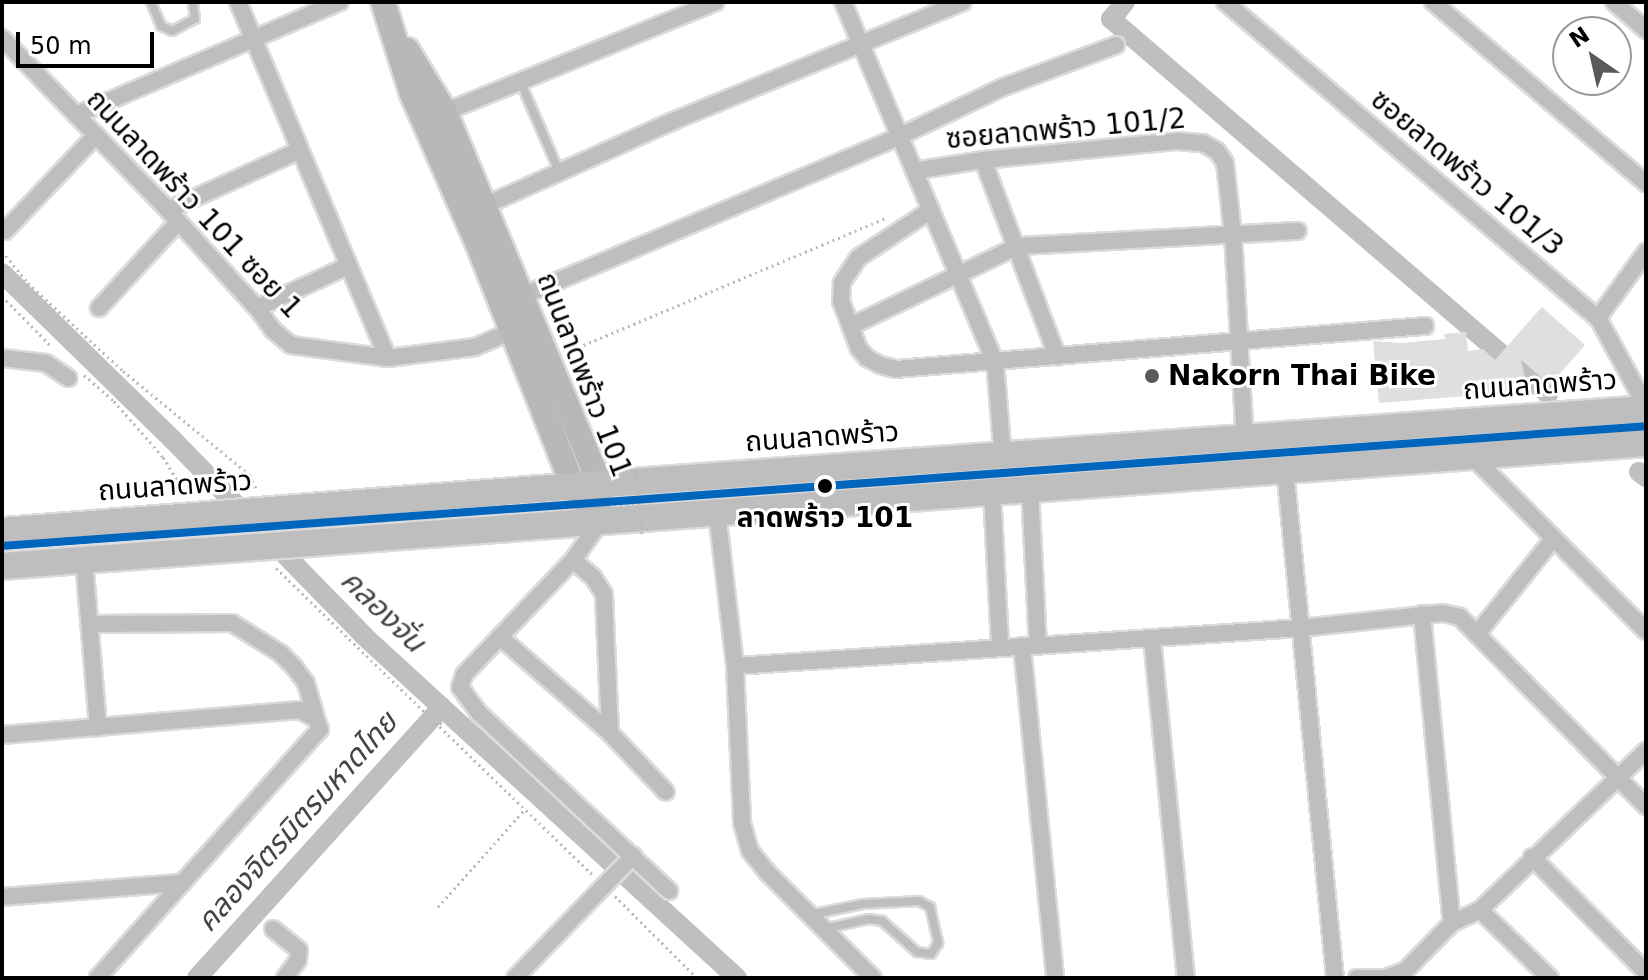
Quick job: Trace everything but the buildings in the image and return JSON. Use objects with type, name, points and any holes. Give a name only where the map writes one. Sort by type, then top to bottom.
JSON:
[{"type":"main road","name":"ถนนลาดพร้าว","points":[[2,531],[1646,408]]},
{"type":"main road","points":[[2,566],[1646,443]]},
{"type":"street","points":[[238,2],[388,358]]},
{"type":"street","points":[[76,115],[340,2]]},
{"type":"street","points":[[445,112],[637,31],[716,2]]},
{"type":"street","points":[[843,2],[995,361],[1003,458]]},
{"type":"street","points":[[484,206],[673,121],[963,2]]},
{"type":"street","name":"ซอยลาดพร้าว 101/3","points":[[1225,2],[1598,318],[1646,408]]},
{"type":"street","points":[[1433,2],[1646,183]]},
{"type":"street","points":[[1614,2],[1646,30]]},
{"type":"street","name":"ถนนลาดพร้าว 101","points":[[386,3],[412,94],[512,331],[573,486],[600,522]]},
{"type":"street","name":"ถนนลาดพร้าว 101","points":[[395,31],[445,112],[549,360],[600,484],[600,522]]},
{"type":"street","name":"ถนนลาดพร้าว 101 ซอย 1","points":[[2,38],[173,216],[257,308],[273,330],[291,345],[388,358],[475,347],[512,331]]},
{"type":"street","points":[[522,296],[900,136],[1001,88],[1116,45]]},
{"type":"street","points":[[5,231],[96,135]]},
{"type":"street","name":"ซอยลาดพร้าว 101/2","points":[[914,171],[983,160],[1178,141],[1203,143],[1217,151],[1225,163],[1233,234],[1245,440]]},
{"type":"street","points":[[99,308],[173,216],[300,150]]},
{"type":"street","points":[[983,160],[1057,356]]},
{"type":"street","points":[[929,205],[858,258],[842,283],[841,301],[867,358],[896,369],[1425,326]]},
{"type":"street","points":[[851,326],[1018,246],[1298,231]]},
{"type":"street","points":[[1598,318],[1646,252]]},
{"type":"street","points":[[257,308],[348,266]]},
{"type":"street","points":[[2,358],[46,363],[75,376]]},
{"type":"street","points":[[1471,455],[1646,631]]},
{"type":"street","points":[[1285,469],[1335,978]]},
{"type":"street","points":[[1030,489],[1030,646],[1055,978]]},
{"type":"street","points":[[992,492],[1000,647]]},
{"type":"street","points":[[717,512],[735,666],[742,823],[750,851],[808,915],[873,978]]},
{"type":"street","points":[[600,522],[573,560],[464,675],[460,687],[466,699],[669,891]]},
{"type":"street","points":[[1477,634],[1553,539]]},
{"type":"street","points":[[84,560],[98,727]]},
{"type":"street","points":[[573,560],[593,577],[604,594],[610,733]]},
{"type":"street","points":[[1422,614],[1452,923]]},
{"type":"street","points":[[735,666],[1301,628],[1422,614],[1460,617],[1646,806]]},
{"type":"street","points":[[90,624],[232,623],[280,653],[294,667],[306,683],[320,729],[307,748],[97,978]]},
{"type":"street","points":[[500,637],[610,733],[666,792]]},
{"type":"street","points":[[1152,638],[1186,978]]},
{"type":"street","points":[[2,735],[300,710],[316,719]]},
{"type":"street","points":[[1357,978],[1385,978],[1401,974],[1452,923],[1480,910],[1646,751]]},
{"type":"street","points":[[1532,857],[1646,972]]},
{"type":"street","points":[[515,978],[632,858]]},
{"type":"street","points":[[2,897],[181,883]]},
{"type":"street","points":[[1480,910],[1550,978]]},
{"type":"street","points":[[273,929],[299,950],[298,960],[285,978]]},
{"type":"lane","points":[[151,2],[161,26],[172,31],[195,19],[193,2]]},
{"type":"lane","points":[[520,81],[559,171]]},
{"type":"lane","points":[[808,915],[863,904],[919,901],[930,907],[938,943],[931,954],[917,952],[882,921],[869,919],[823,929]]},
{"type":"path","points":[[549,360],[929,205]]},
{"type":"path","points":[[2,251],[28,283],[123,371],[250,475],[266,512]]},
{"type":"path","points":[[2,296],[30,328],[61,355]]},
{"type":"path","points":[[75,376],[114,401],[163,457],[200,517]]},
{"type":"path","points":[[636,472],[642,536]]},
{"type":"path","points":[[554,508],[639,503]]},
{"type":"path","points":[[256,548],[439,723],[697,978]]},
{"type":"path","points":[[439,723],[463,700]]},
{"type":"path","points":[[438,907],[526,808]]},
{"type":"waterway","points":[[1125,2],[1111,19],[1548,394]]},
{"type":"waterway","name":"คลองจั่น","points":[[2,273],[172,439],[364,636],[737,978]]},
{"type":"waterway","points":[[1639,472],[1646,477]]},
{"type":"waterway","name":"คลองจิตรมิตรมหาดไทย","points":[[197,978],[442,707]]},
{"type":"transit line","points":[[2,546],[1646,426]]},
{"type":"place","name":"Nakorn Thai Bike","points":[[1152,376]]},
{"type":"place","name":"ลาดพร้าว 101","points":[[825,486]]}]
